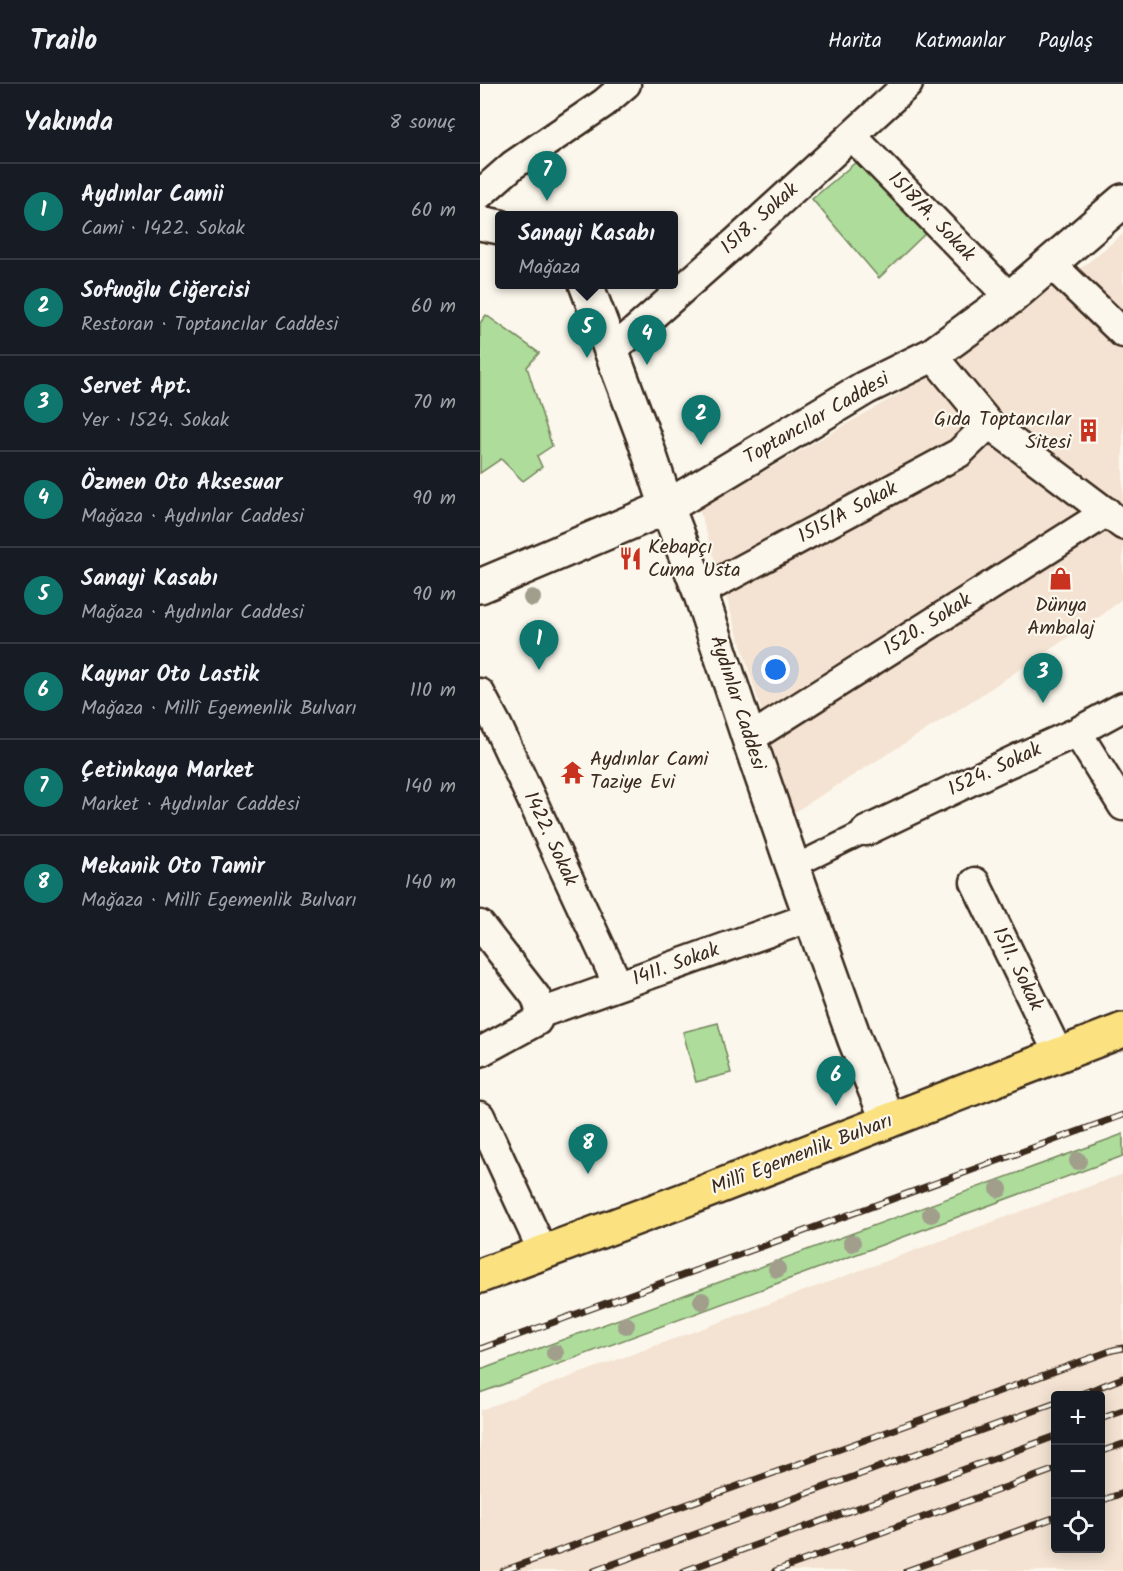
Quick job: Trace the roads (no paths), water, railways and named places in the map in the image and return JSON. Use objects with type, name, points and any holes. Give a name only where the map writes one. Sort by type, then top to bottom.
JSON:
[{"type":"main road","name":"Millî Egemenlik Bulvarı","points":[[480,1276],[1123,1030]]},
{"type":"street","points":[[480,194],[513,165],[604,103],[626,84]]},
{"type":"street","name":"1518. Sokak","points":[[610,352],[738,240],[908,84]]},
{"type":"street","name":"1518/A. Sokak","points":[[852,136],[1010,298]]},
{"type":"street","name":"Toptancılar Caddesi","points":[[480,586],[667,507],[865,388],[932,355],[1010,298],[1123,201]]},
{"type":"street","points":[[480,223],[495,226]]},
{"type":"street","points":[[1050,263],[1123,333]]},
{"type":"street","name":"Aydınlar Caddesi","points":[[587,289],[700,592],[793,867],[855,1040],[888,1121]]},
{"type":"street","points":[[932,355],[989,424],[1115,518]]},
{"type":"street","name":"1515/A Sokak","points":[[700,592],[959,453],[989,424]]},
{"type":"street","name":"1520. Sokak","points":[[749,739],[1115,518]]},
{"type":"street","name":"1422. Sokak","points":[[480,693],[618,986]]},
{"type":"street","name":"1524. Sokak","points":[[866,831],[1077,732],[1123,707]]},
{"type":"street","points":[[1077,732],[1123,806]]},
{"type":"street","points":[[793,867],[866,831]]},
{"type":"street","name":"1511. Sokak","points":[[975,882],[1059,1055]]},
{"type":"street","name":"1411. Sokak","points":[[480,1052],[537,1021],[541,1013],[811,917]]},
{"type":"street","points":[[480,925],[536,997],[541,1013]]},
{"type":"street","points":[[480,1116],[543,1252]]},
{"type":"railway","points":[[480,1349],[1123,1115]]},
{"type":"railway","points":[[503,1571],[1123,1348]]},
{"type":"railway","points":[[1089,1391],[1123,1378]]},
{"type":"railway","points":[[594,1571],[1051,1405]]},
{"type":"railway","points":[[1105,1417],[1123,1411]]},
{"type":"railway","points":[[684,1571],[1051,1438]]},
{"type":"railway","points":[[1105,1450],[1123,1444]]},
{"type":"railway","points":[[775,1571],[1051,1471]]},
{"type":"railway","points":[[1105,1499],[1123,1493]]},
{"type":"railway","points":[[906,1571],[1051,1519]]},
{"type":"place","name":"Çetinkaya Market","points":[[547,201]]},
{"type":"place","name":"Sanayi Kasabı","points":[[587,358]]},
{"type":"place","name":"Özmen Oto Aksesuar","points":[[647,365]]},
{"type":"place","name":"Gıda Toptancılar Sitesi","points":[[1089,431]]},
{"type":"place","name":"Sofuoğlu Ciğercisi","points":[[701,445]]},
{"type":"place","name":"Kebapçı Cuma Usta","points":[[630,559]]},
{"type":"place","name":"Dünya Ambalaj","points":[[1061,579]]},
{"type":"place","name":"Aydınlar Camii","points":[[539,670]]},
{"type":"place","name":"Servet Apt.","points":[[1043,703]]},
{"type":"place","name":"Aydınlar Cami Taziye Evi","points":[[572,772]]},
{"type":"place","name":"Kaynar Oto Lastik","points":[[836,1106]]},
{"type":"place","name":"Mekanik Oto Tamir","points":[[588,1174]]}]
